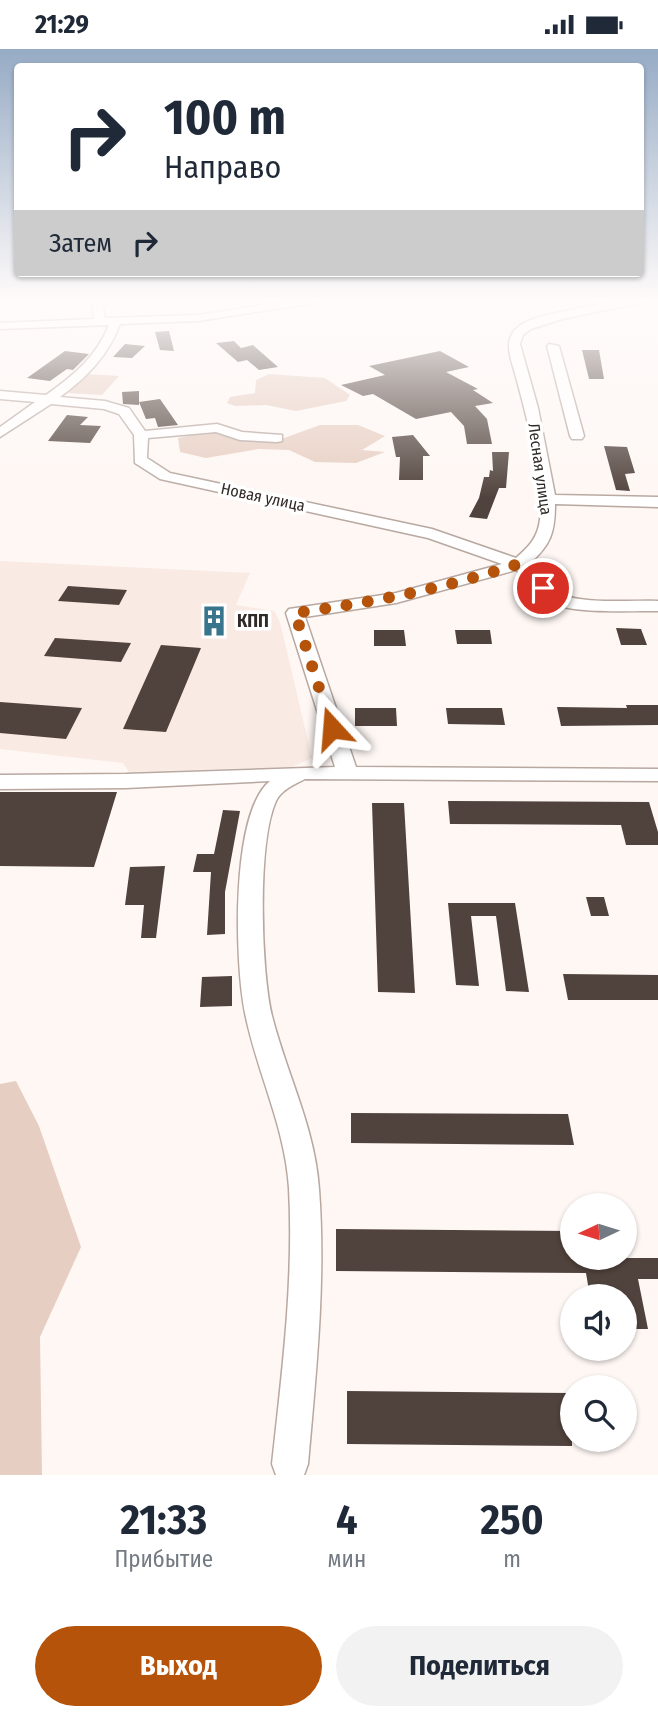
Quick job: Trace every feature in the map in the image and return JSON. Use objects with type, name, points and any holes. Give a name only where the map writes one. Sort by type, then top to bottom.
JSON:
[{"type":"street","points":[[0,433],[25,412],[47,401],[89,366]]},
{"type":"street","points":[[539,366],[577,436]]},
{"type":"street","name":"Лесная улица","points":[[518,564],[537,548],[547,527],[548,499],[531,408],[539,366]]},
{"type":"street","name":"Новая улица","points":[[0,395],[117,408],[128,415],[141,436],[140,460],[165,476],[432,534],[518,564]]},
{"type":"street","points":[[141,436],[217,428],[240,436],[277,437]]},
{"type":"street","points":[[548,499],[658,502]]},
{"type":"street","points":[[348,773],[295,613],[396,598],[472,579],[518,564],[535,575],[547,594],[565,603],[658,607]]},
{"type":"street","points":[[290,1464],[302,1345],[304,1188],[297,1139],[284,1089],[258,1013],[250,920],[258,837],[265,801],[277,784],[302,773]]},
{"type":"street","points":[[0,782],[126,781],[302,773],[658,775]]},
{"type":"shaded area","points":[[87,374],[119,376],[102,395],[68,393]]},
{"type":"shaded area","points":[[269,374],[325,378],[350,395],[346,401],[296,411],[266,405],[235,406],[227,403],[230,397],[255,393],[256,380]]},
{"type":"shaded area","points":[[320,425],[358,425],[385,436],[362,450],[385,452],[356,463],[315,462],[289,450],[259,449],[206,458],[180,452],[178,438],[211,431],[276,441]]},
{"type":"shaded area","points":[[0,561],[250,573],[236,605],[274,611],[280,622],[312,758],[292,767],[129,772],[123,763],[0,749]]},
{"type":"shaded area","points":[[16,1081],[39,1126],[81,1247],[40,1337],[42,1475],[0,1475],[0,1084]]},
{"type":"building","points":[[45,366],[77,366],[73,370],[67,369],[50,381],[27,378]]},
{"type":"building","points":[[254,366],[278,367],[259,370]]},
{"type":"building","points":[[369,366],[469,367],[446,372],[478,389],[473,390],[493,403],[475,406],[487,419],[492,444],[467,444],[464,426],[451,412],[416,419],[373,394],[363,396],[341,385],[385,375]]},
{"type":"building","points":[[586,366],[602,366],[604,379],[589,379]]},
{"type":"building","points":[[139,391],[139,405],[123,404],[122,392]]},
{"type":"building","points":[[160,399],[178,425],[158,427],[155,418],[146,419],[139,402]]},
{"type":"building","points":[[67,415],[88,417],[80,425],[101,426],[90,443],[48,441]]},
{"type":"building","points":[[413,435],[430,456],[423,456],[423,480],[399,480],[400,457],[396,457],[392,437]]},
{"type":"building","points":[[604,446],[627,447],[635,473],[625,474],[630,491],[616,490]]},
{"type":"building","points":[[492,452],[509,452],[506,488],[499,488],[487,519],[469,517],[479,498],[484,477],[489,477],[490,470],[493,471]]},
{"type":"building","points":[[68,586],[127,590],[119,605],[58,601]]},
{"type":"building","points":[[616,628],[641,629],[647,645],[621,645]]},
{"type":"building","points":[[374,630],[404,630],[406,646],[374,646]]},
{"type":"building","points":[[455,630],[490,630],[492,644],[457,644]]},
{"type":"building","points":[[55,638],[131,643],[121,662],[44,656]]},
{"type":"building","points":[[161,645],[201,648],[166,732],[123,729]]},
{"type":"building","points":[[0,702],[82,708],[66,739],[0,733]]},
{"type":"building","points":[[626,705],[658,705],[658,725],[561,726],[557,707],[627,708]]},
{"type":"building","points":[[355,708],[396,708],[397,726],[355,726]]},
{"type":"building","points":[[446,708],[502,708],[505,725],[448,724]]},
{"type":"building","points":[[0,792],[117,792],[94,867],[0,866]]},
{"type":"building","points":[[448,801],[649,802],[658,832],[658,845],[626,845],[621,825],[450,824]]},
{"type":"building","points":[[372,803],[404,803],[415,993],[378,992]]},
{"type":"building","points":[[223,810],[240,811],[225,892],[225,934],[207,935],[211,872],[193,872],[197,854],[214,854]]},
{"type":"building","points":[[165,866],[156,938],[141,938],[144,905],[125,905],[130,867]]},
{"type":"building","points":[[586,897],[604,897],[609,916],[591,916]]},
{"type":"building","points":[[448,903],[515,903],[529,992],[506,991],[496,916],[471,916],[479,986],[456,985]]},
{"type":"building","points":[[563,974],[658,975],[658,1000],[568,1000]]},
{"type":"building","points":[[232,976],[232,1006],[200,1007],[202,977]]},
{"type":"building","points":[[351,1113],[568,1114],[574,1145],[351,1143]]},
{"type":"building","points":[[336,1229],[560,1231],[560,1271],[637,1271],[637,1258],[658,1258],[658,1279],[638,1279],[648,1329],[637,1329],[637,1284],[588,1284],[586,1273],[336,1271]]},
{"type":"building","points":[[347,1391],[560,1393],[560,1446],[347,1444]]},
{"type":"place","name":"КПП","points":[[214,621]]},
{"type":"route","points":[[332,728],[295,613],[396,598],[472,579],[518,564],[535,575],[543,588]]}]
